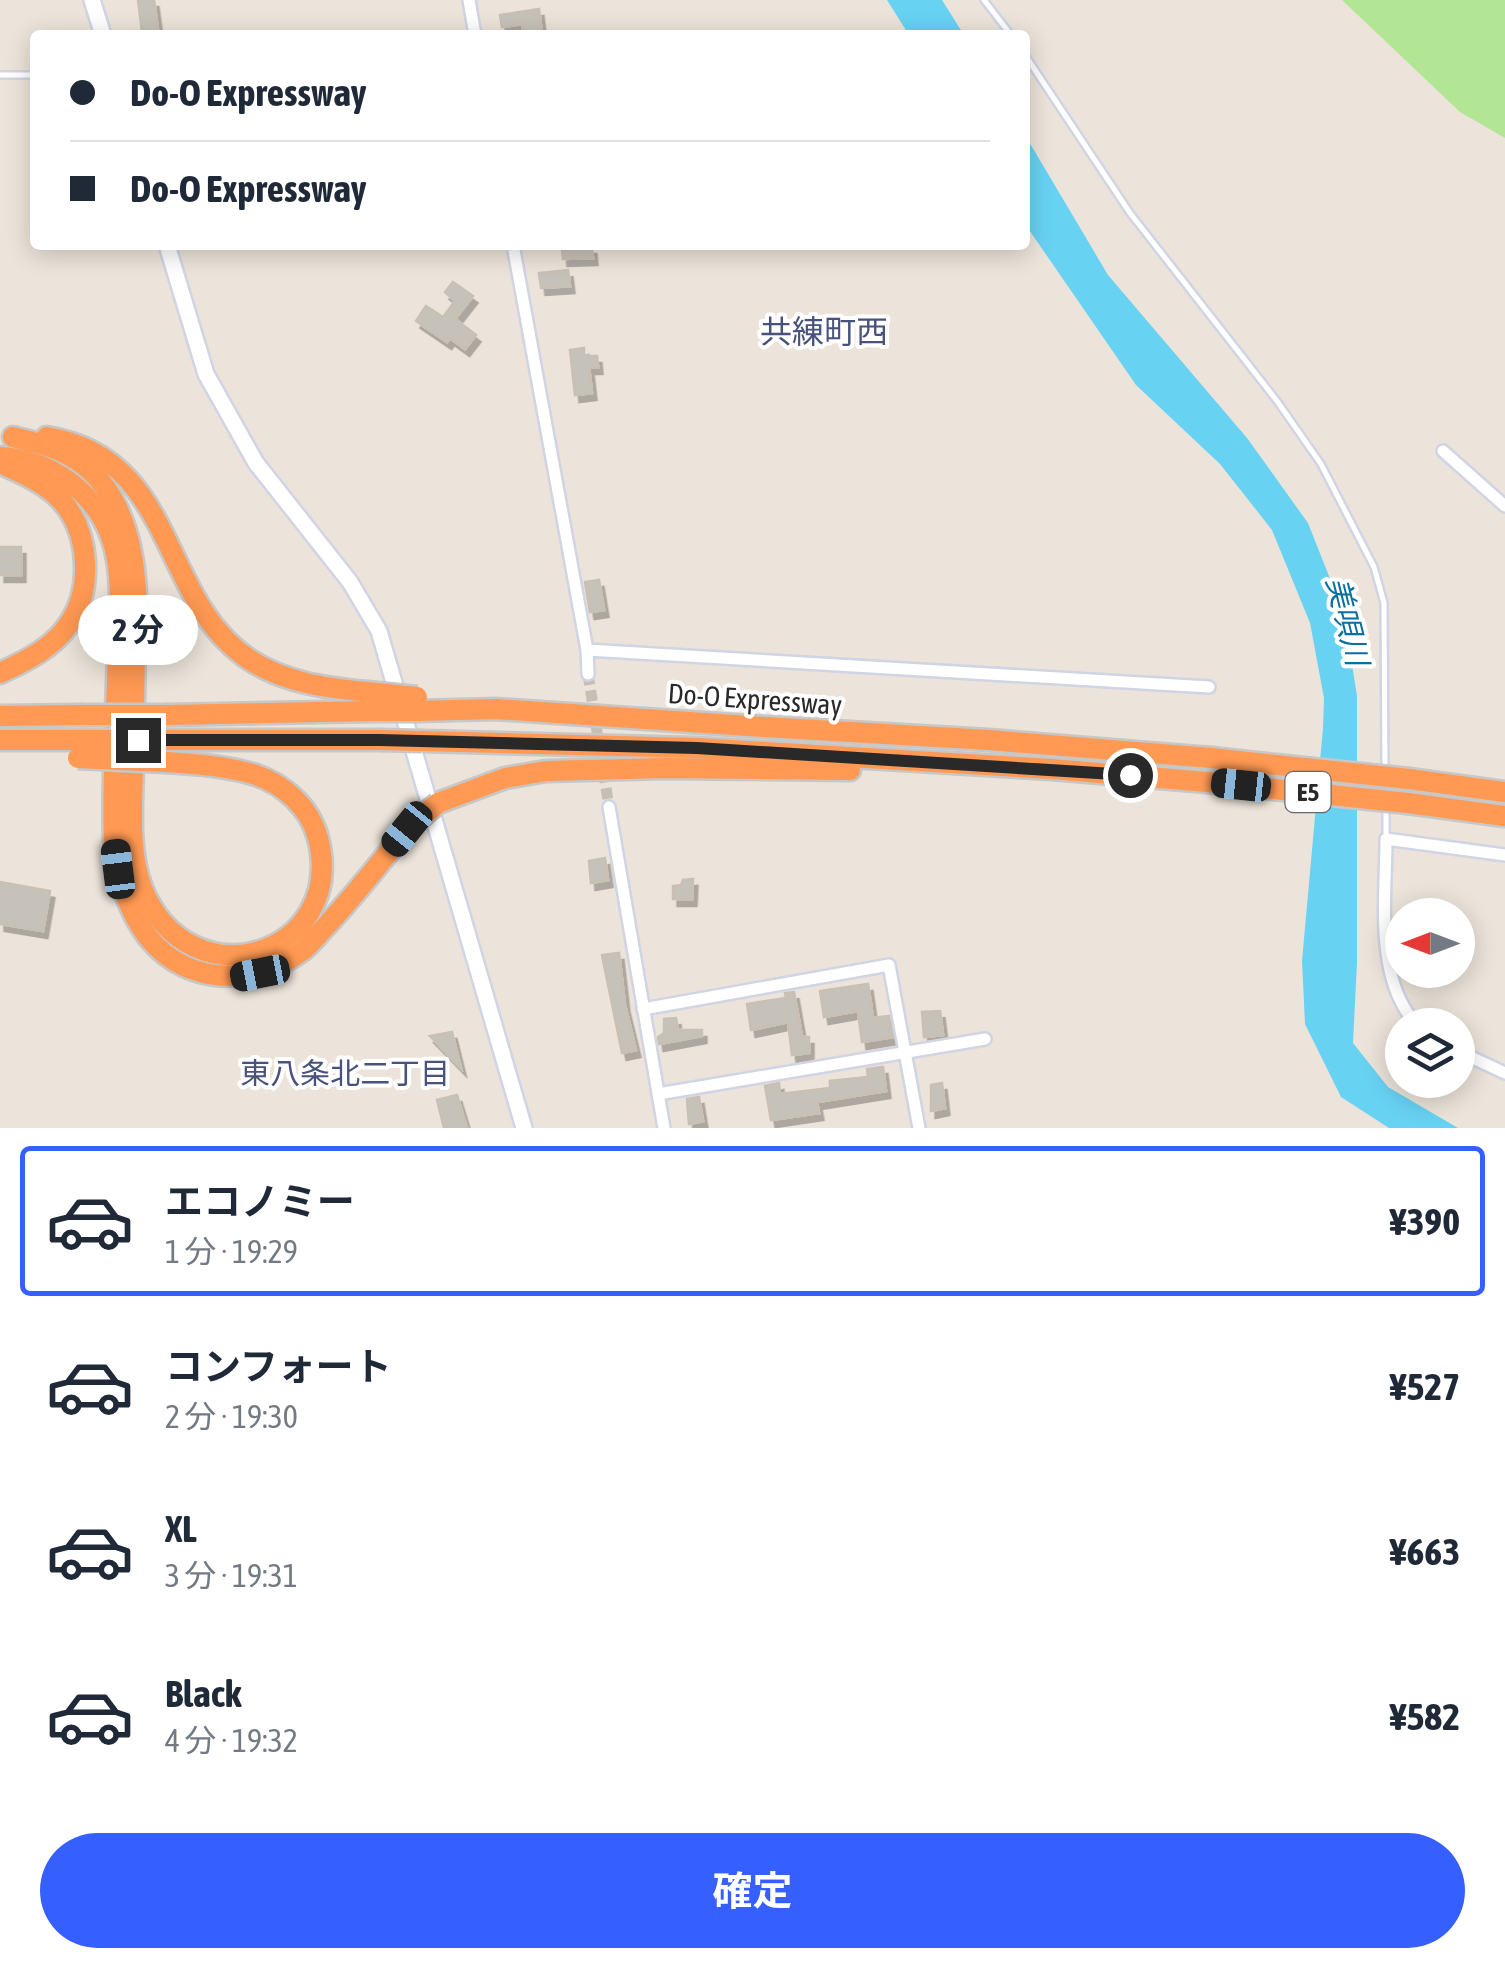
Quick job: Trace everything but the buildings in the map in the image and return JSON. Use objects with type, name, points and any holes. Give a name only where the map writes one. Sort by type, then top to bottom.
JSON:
[{"type":"highway","points":[[6,437],[42,436],[72,442],[117,469],[132,483],[162,528],[198,605],[226,642],[251,661],[284,677],[370,701]]},
{"type":"highway","points":[[6,437],[60,450],[92,474],[114,502],[128,534],[136,592],[132,826],[138,875],[154,910],[185,942],[216,955],[248,955],[274,945],[302,922],[318,891],[319,842],[306,811],[280,787],[258,776],[218,766],[166,762],[79,749]]},
{"type":"highway","points":[[0,460],[62,501],[79,531],[85,568],[80,601],[70,624],[50,645],[25,662],[0,672]]},
{"type":"highway","points":[[0,460],[29,462],[71,482],[103,520],[112,538],[120,590],[114,840],[118,869],[126,898],[141,928],[158,948],[182,965],[212,975],[234,978],[260,973],[305,949],[407,829],[438,803],[505,778],[546,771],[666,768],[1052,769]]},
{"type":"highway","name":"Do-O Expressway","points":[[0,716],[168,716],[370,701],[989,740],[1210,758],[1505,792]]},
{"type":"highway","name":"Do-O Expressway","points":[[0,741],[79,749],[167,740],[380,740],[697,748],[1207,782],[1505,816]]},
{"type":"street","points":[[92,0],[101,30]]},
{"type":"street","points":[[469,0],[474,30]]},
{"type":"street","points":[[169,250],[206,374],[215,391],[256,463],[350,582],[379,631],[524,1128]]},
{"type":"street","points":[[514,250],[588,674]]},
{"type":"street","points":[[1442,451],[1505,506]]},
{"type":"street","points":[[586,650],[1208,688]]},
{"type":"street","points":[[609,807],[664,1128]]},
{"type":"street","points":[[1405,1008],[1396,993],[1386,953],[1386,839],[1505,854]]},
{"type":"street","points":[[644,1009],[889,964],[919,1128]]},
{"type":"street","points":[[658,1094],[986,1039]]},
{"type":"street","points":[[1475,1059],[1505,1072]]},
{"type":"lane","points":[[984,0],[1007,30]]},
{"type":"lane","points":[[1030,63],[1130,214],[1277,401],[1321,464],[1374,566],[1384,602],[1386,780]]},
{"type":"lane","points":[[0,75],[30,74]]},
{"type":"lane","points":[[1386,800],[1386,839]]},
{"type":"green space","points":[[1342,0],[1505,0],[1505,138],[1460,112]]},
{"type":"water","points":[[887,0],[942,0],[961,30],[906,30]]},
{"type":"water","points":[[1030,143],[1108,275],[1247,438],[1308,523],[1344,614],[1357,696],[1357,963],[1353,1043],[1385,1083],[1385,1098],[1407,1098],[1458,1128],[1389,1128],[1341,1097],[1305,1024],[1302,961],[1324,698],[1310,623],[1272,530],[1220,464],[1136,385],[1030,231]]},
{"type":"tunnel","points":[[588,674],[609,807]]},
{"type":"district","name":"共練町西","points":[[824,331]]},
{"type":"district","name":"東八条北二丁目","points":[[345,1073]]},
{"type":"route","points":[[138,740],[380,740],[697,748],[1130,775]]},
{"type":"water label","name":"美唄川","points":[[1348,621]]}]
